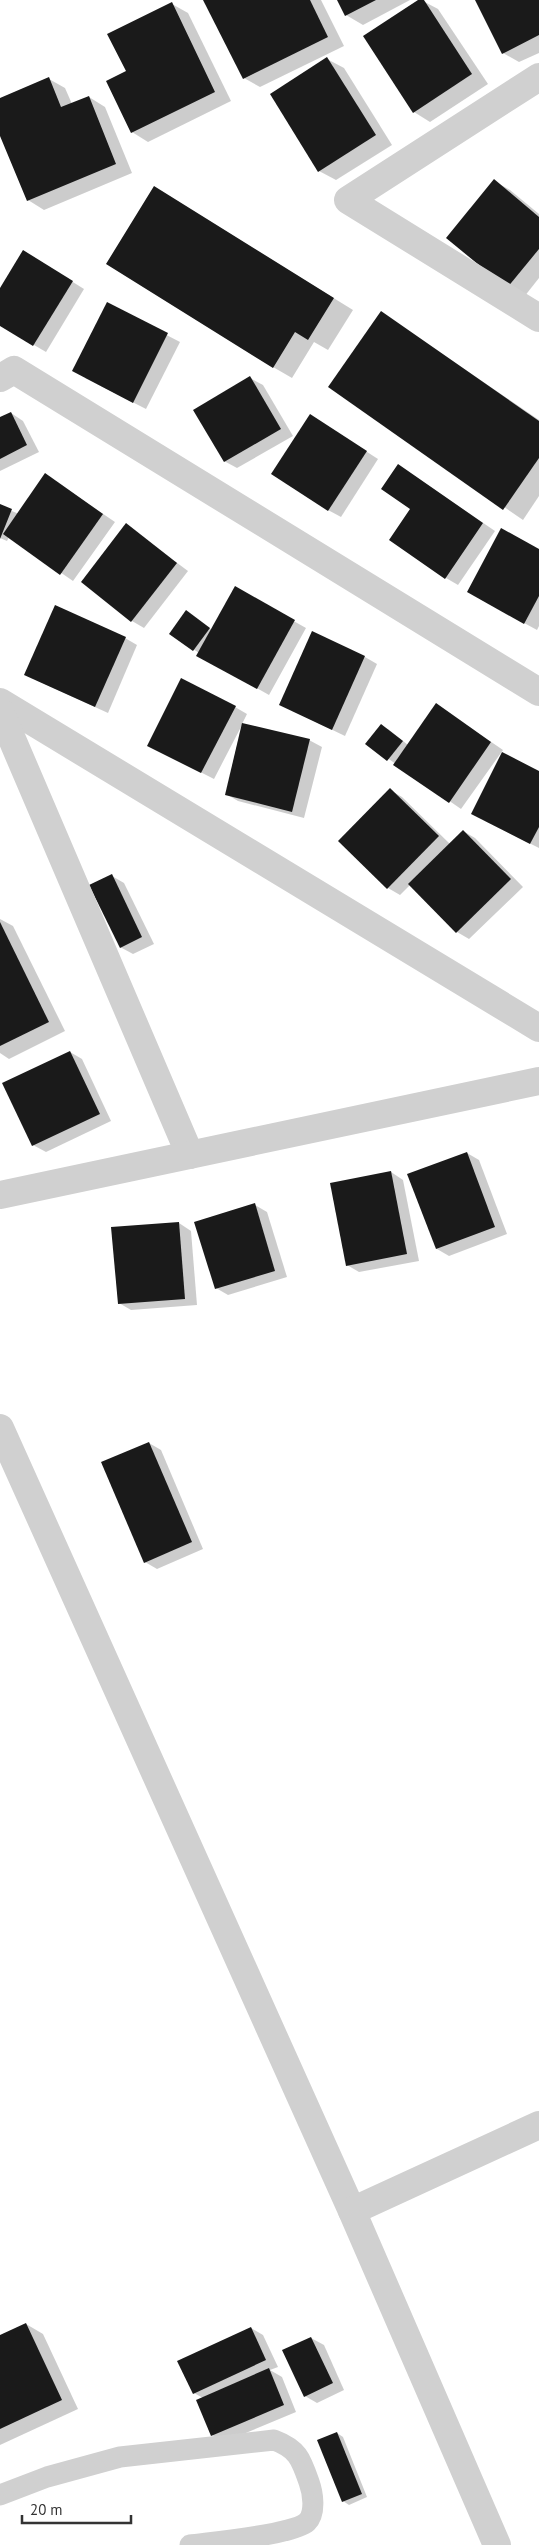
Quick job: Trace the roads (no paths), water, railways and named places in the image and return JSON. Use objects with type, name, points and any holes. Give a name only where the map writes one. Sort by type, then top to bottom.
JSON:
[{"type":"street","points":[[539,77],[348,200],[539,318]]},
{"type":"street","points":[[0,378],[14,370],[539,692]]},
{"type":"street","points":[[0,702],[539,1028]]},
{"type":"street","points":[[0,711],[190,1154]]},
{"type":"street","points":[[0,1195],[539,1081]]},
{"type":"street","points":[[0,1428],[352,2211],[497,2545]]},
{"type":"street","points":[[352,2211],[539,2125]]},
{"type":"lane","points":[[0,2494],[47,2477],[120,2457],[274,2440],[290,2446],[301,2460],[311,2488],[312,2512],[306,2522],[280,2532],[190,2545]]}]
